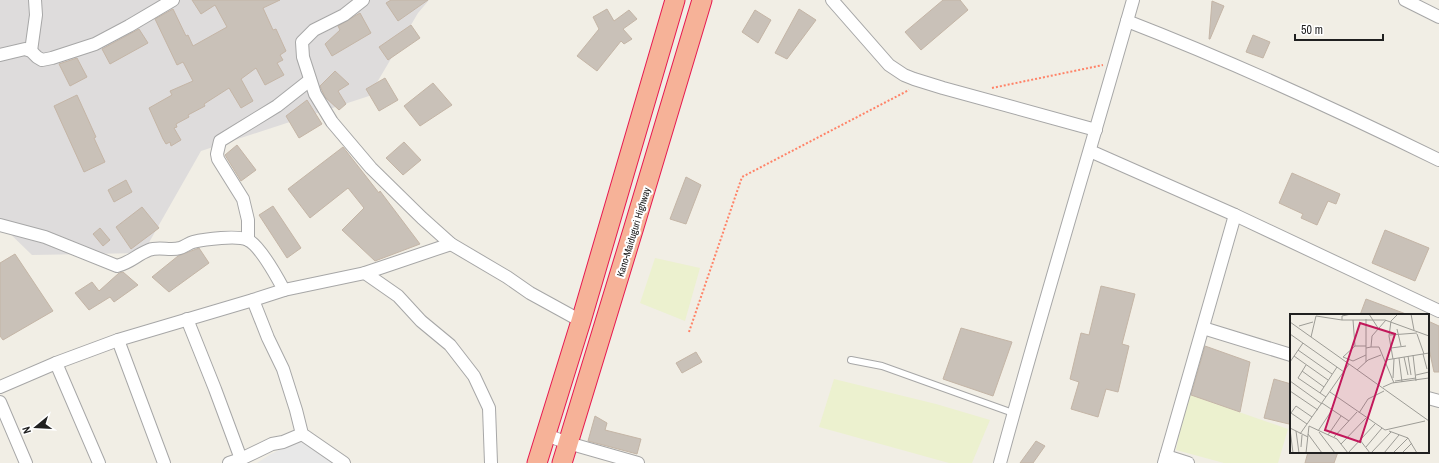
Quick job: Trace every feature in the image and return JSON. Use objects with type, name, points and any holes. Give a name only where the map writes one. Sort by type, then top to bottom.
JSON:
[{"type":"highway","points":[[537,463],[581,321],[675,0]]},
{"type":"highway","name":"Kano-Maiduguri Highway","points":[[562,463],[702,0]]},
{"type":"street","points":[[31,51],[36,15],[35,0]]},
{"type":"street","points":[[0,55],[25,49],[31,51],[42,60],[95,44],[173,0]]},
{"type":"street","points":[[832,0],[889,65],[904,74],[925,82],[1096,130]]},
{"type":"street","points":[[1000,463],[1053,273],[1133,0]]},
{"type":"street","points":[[356,2],[344,15],[314,30],[302,42],[303,58],[315,94],[332,122],[371,168],[451,244],[507,277],[530,293],[581,321]]},
{"type":"street","points":[[1413,2],[1439,17]]},
{"type":"street","points":[[1127,21],[1189,45],[1334,109],[1439,160]]},
{"type":"street","points":[[248,240],[248,220],[243,199],[218,159],[217,154],[220,141],[277,106],[310,80]]},
{"type":"street","points":[[1090,151],[1235,215],[1439,311]]},
{"type":"street","points":[[1188,463],[1165,460],[1235,215]]},
{"type":"street","points":[[0,225],[45,237],[116,266],[127,264],[150,250],[179,248],[192,242],[225,237],[248,240],[263,254],[284,290]]},
{"type":"street","points":[[0,387],[56,363],[118,340],[284,290],[365,273],[451,244]]},
{"type":"street","points":[[365,273],[398,296],[422,321],[450,345],[474,376],[489,408],[491,463]]},
{"type":"street","points":[[253,300],[268,338],[283,369],[302,434],[344,463]]},
{"type":"street","points":[[187,319],[241,459]]},
{"type":"street","points":[[1203,328],[1290,355]]},
{"type":"street","points":[[118,340],[164,463]]},
{"type":"street","points":[[56,363],[99,463]]},
{"type":"street","points":[[1429,398],[1439,401]]},
{"type":"street","points":[[0,402],[26,463]]},
{"type":"street","points":[[229,463],[272,444],[283,442],[302,434]]},
{"type":"street","points":[[546,435],[568,443],[638,463]]},
{"type":"lane","points":[[851,360],[882,366],[1013,413]]},
{"type":"path","points":[[987,89],[1115,62]]},
{"type":"path","points":[[689,332],[742,177],[925,82]]},
{"type":"shaded area","points":[[0,0],[429,0],[418,13],[369,96],[201,151],[143,253],[32,255],[0,224]]},
{"type":"shaded area","points":[[302,439],[337,463],[257,463],[271,454]]},
{"type":"green space","points":[[655,258],[700,268],[685,321],[640,303]]},
{"type":"green space","points":[[834,379],[936,404],[990,420],[972,463],[949,463],[819,427]]},
{"type":"green space","points":[[1187,394],[1288,429],[1278,463],[1224,463],[1176,450]]},
{"type":"building","points":[[192,0],[280,0],[263,8],[273,30],[276,29],[286,51],[280,55],[283,60],[277,63],[284,75],[265,85],[256,68],[241,79],[253,101],[241,108],[229,88],[204,104],[205,106],[188,115],[189,117],[176,124],[177,127],[174,128],[181,140],[171,146],[170,142],[166,144],[163,139],[149,108],[172,95],[170,91],[193,81],[183,62],[177,65],[155,19],[173,9],[186,36],[188,35],[193,46],[227,27],[215,5],[201,14]]},
{"type":"building","points":[[391,0],[428,0],[398,21],[386,3]]},
{"type":"building","points":[[943,0],[960,0],[968,10],[921,50],[905,32]]},
{"type":"building","points":[[1212,1],[1224,6],[1209,39]]},
{"type":"building","points":[[607,9],[614,21],[629,10],[637,19],[623,29],[632,39],[624,44],[621,41],[597,71],[577,56],[599,29],[593,17]]},
{"type":"building","points":[[799,9],[816,20],[787,59],[775,53]]},
{"type":"building","points":[[755,10],[771,20],[758,43],[742,32]]},
{"type":"building","points":[[360,13],[371,33],[332,56],[325,44],[340,30],[338,26]]},
{"type":"building","points":[[411,25],[420,38],[388,60],[379,47]]},
{"type":"building","points":[[139,29],[148,43],[110,64],[102,49]]},
{"type":"building","points":[[1253,35],[1270,42],[1263,58],[1246,52]]},
{"type":"building","points":[[77,58],[87,77],[70,86],[59,64]]},
{"type":"building","points":[[335,71],[349,84],[338,91],[346,104],[339,110],[325,97],[320,86]]},
{"type":"building","points":[[385,78],[398,100],[379,111],[366,89]]},
{"type":"building","points":[[433,83],[452,105],[420,126],[404,106]]},
{"type":"building","points":[[77,95],[96,137],[94,138],[105,162],[84,172],[54,106]]},
{"type":"building","points":[[307,100],[322,124],[299,138],[286,116]]},
{"type":"building","points":[[404,142],[421,160],[403,175],[386,158]]},
{"type":"building","points":[[237,145],[256,170],[241,181],[225,155]]},
{"type":"building","points":[[343,147],[379,193],[380,191],[420,244],[375,261],[342,230],[364,208],[348,188],[310,218],[288,189]]},
{"type":"building","points":[[1292,173],[1340,194],[1336,204],[1328,201],[1317,225],[1301,218],[1303,214],[1279,203]]},
{"type":"building","points":[[686,177],[701,185],[686,224],[670,219]]},
{"type":"building","points":[[126,180],[132,192],[114,202],[108,190]]},
{"type":"building","points":[[273,206],[301,248],[287,258],[259,215]]},
{"type":"building","points":[[142,207],[159,228],[131,249],[116,227]]},
{"type":"building","points":[[100,228],[110,240],[103,246],[93,234]]},
{"type":"building","points":[[1385,230],[1429,248],[1415,281],[1372,263]]},
{"type":"building","points":[[199,248],[209,263],[169,292],[152,277],[178,256]]},
{"type":"building","points":[[15,254],[53,311],[3,340],[0,336],[0,263]]},
{"type":"building","points":[[123,272],[138,285],[114,302],[110,297],[89,310],[75,293],[92,282],[99,291],[119,273]]},
{"type":"building","points":[[1101,286],[1135,294],[1122,344],[1129,346],[1118,392],[1106,389],[1098,417],[1071,409],[1079,382],[1070,379],[1081,333],[1089,335]]},
{"type":"building","points":[[1366,299],[1406,314],[1360,314]]},
{"type":"building","points":[[1429,321],[1439,326],[1439,372],[1434,372],[1429,349]]},
{"type":"building","points":[[961,328],[1012,342],[993,396],[943,379]]},
{"type":"building","points":[[1205,346],[1250,362],[1240,412],[1191,395]]},
{"type":"building","points":[[696,352],[702,362],[682,373],[676,363]]},
{"type":"building","points":[[1274,379],[1290,384],[1289,424],[1264,418]]},
{"type":"building","points":[[595,416],[607,423],[605,430],[641,439],[637,454],[588,441]]},
{"type":"building","points":[[1036,441],[1045,446],[1033,463],[1020,463]]},
{"type":"building","points":[[1308,453],[1338,453],[1334,463],[1305,463]]}]
